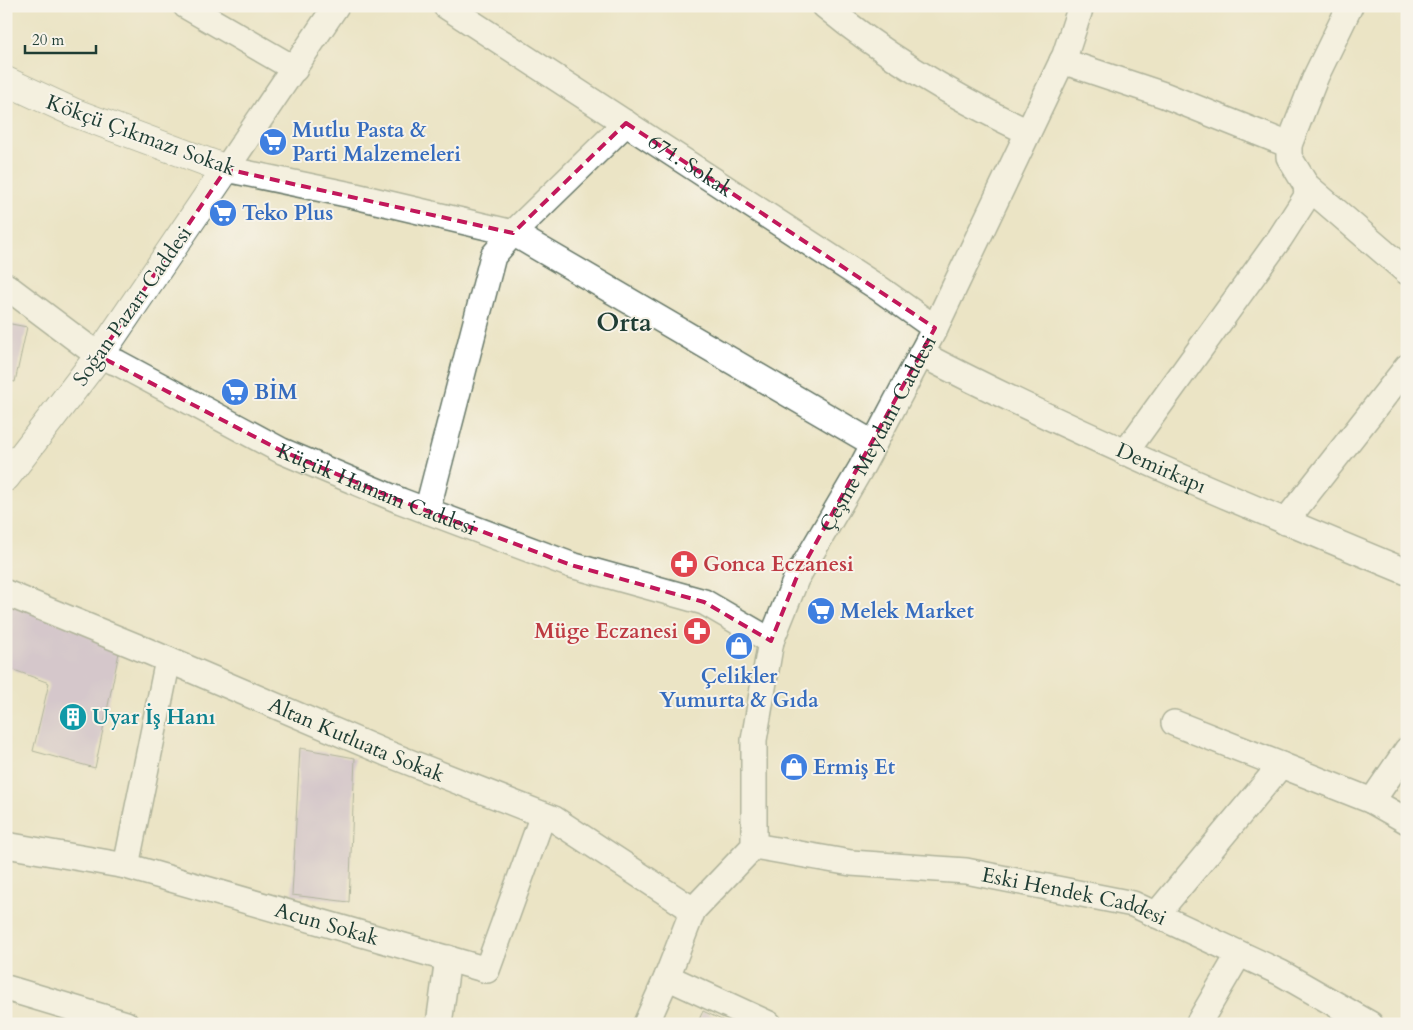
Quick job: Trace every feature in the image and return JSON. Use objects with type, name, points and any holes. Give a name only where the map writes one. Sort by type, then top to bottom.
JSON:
[{"type":"main road","name":"Kökçü Çıkmazı Sokak","points":[[6,81],[75,114],[226,169]]},
{"type":"main road","name":"Soğan Pazarı Caddesi","points":[[6,477],[99,356],[226,169]]},
{"type":"street","points":[[186,6],[295,69]]},
{"type":"street","name":"Soğan Pazarı Caddesi","points":[[226,169],[336,6]]},
{"type":"street","name":"671. Sokak","points":[[446,6],[880,289],[935,328]]},
{"type":"street","points":[[825,6],[861,36],[952,93],[1028,132]]},
{"type":"street","name":"Çeşme Meydanı Caddesi","points":[[754,846],[754,740],[771,641],[796,579],[874,444],[935,328],[1062,61],[1081,6]]},
{"type":"street","points":[[1350,6],[1316,76],[1289,146],[1290,157],[1306,185],[1407,272]]},
{"type":"street","points":[[1062,61],[1164,95],[1289,146]]},
{"type":"street","points":[[427,511],[493,256],[513,233],[626,123]]},
{"type":"street","name":"Kökçü Çıkmazı Sokak","points":[[226,169],[352,195],[513,233],[874,444]]},
{"type":"street","points":[[1125,452],[1280,238],[1307,196],[1306,185]]},
{"type":"street","name":"Küçük Hamam Caddesi","points":[[6,286],[99,356],[118,363],[282,451],[427,511],[571,565],[704,602],[771,641]]},
{"type":"street","name":"Demirkapı","points":[[922,354],[1002,396],[1125,452],[1285,522],[1407,572]]},
{"type":"street","points":[[1285,522],[1407,367]]},
{"type":"street","name":"Altan Kutluata Sokak","points":[[6,593],[386,753],[554,819],[693,910]]},
{"type":"street","points":[[126,866],[168,660]]},
{"type":"street","points":[[1174,723],[1372,801],[1407,820]]},
{"type":"street","points":[[1372,801],[1407,750]]},
{"type":"street","points":[[1156,915],[1281,765]]},
{"type":"street","name":"Acun Sokak","points":[[6,845],[126,866],[487,970],[543,814]]},
{"type":"street","points":[[646,1024],[667,977],[693,910],[754,846]]},
{"type":"street","name":"Eski Hendek Caddesi","points":[[754,846],[851,863],[966,871],[1133,904],[1281,973],[1370,1024]]},
{"type":"street","points":[[1198,1024],[1239,954]]},
{"type":"street","points":[[439,1024],[448,958]]},
{"type":"street","points":[[667,977],[770,1024]]},
{"type":"street","points":[[6,988],[126,1024]]},
{"type":"highlighted area","points":[[626,123],[935,328],[796,579],[771,641],[704,602],[571,565],[401,501],[282,451],[99,356],[226,169],[513,233]]},
{"type":"building","points":[[6,323],[27,327],[15,382],[6,380]]},
{"type":"building","name":"Uyar İş Hanı","points":[[6,601],[120,648],[95,768],[33,751],[49,683],[6,667]]},
{"type":"building","points":[[300,748],[355,758],[349,902],[292,895]]},
{"type":"building","points":[[703,1011],[730,1024],[697,1024]]},
{"type":"place","name":"Mutlu Pasta & Parti Malzemeleri","points":[[273,142]]},
{"type":"place","name":"Teko Plus","points":[[223,213]]},
{"type":"place","name":"BİM","points":[[235,392]]},
{"type":"place","name":"Gonca Eczanesi","points":[[684,564]]},
{"type":"place","name":"Melek Market","points":[[821,611]]},
{"type":"place","name":"Müge Eczanesi","points":[[697,631]]},
{"type":"place","name":"Çelikler Yumurta & Gıda","points":[[739,646]]},
{"type":"place","name":"Uyar İş Hanı","points":[[73,717]]},
{"type":"place","name":"Ermiş Et","points":[[794,767]]},
{"type":"district","name":"Orta","points":[[624,322]]}]
